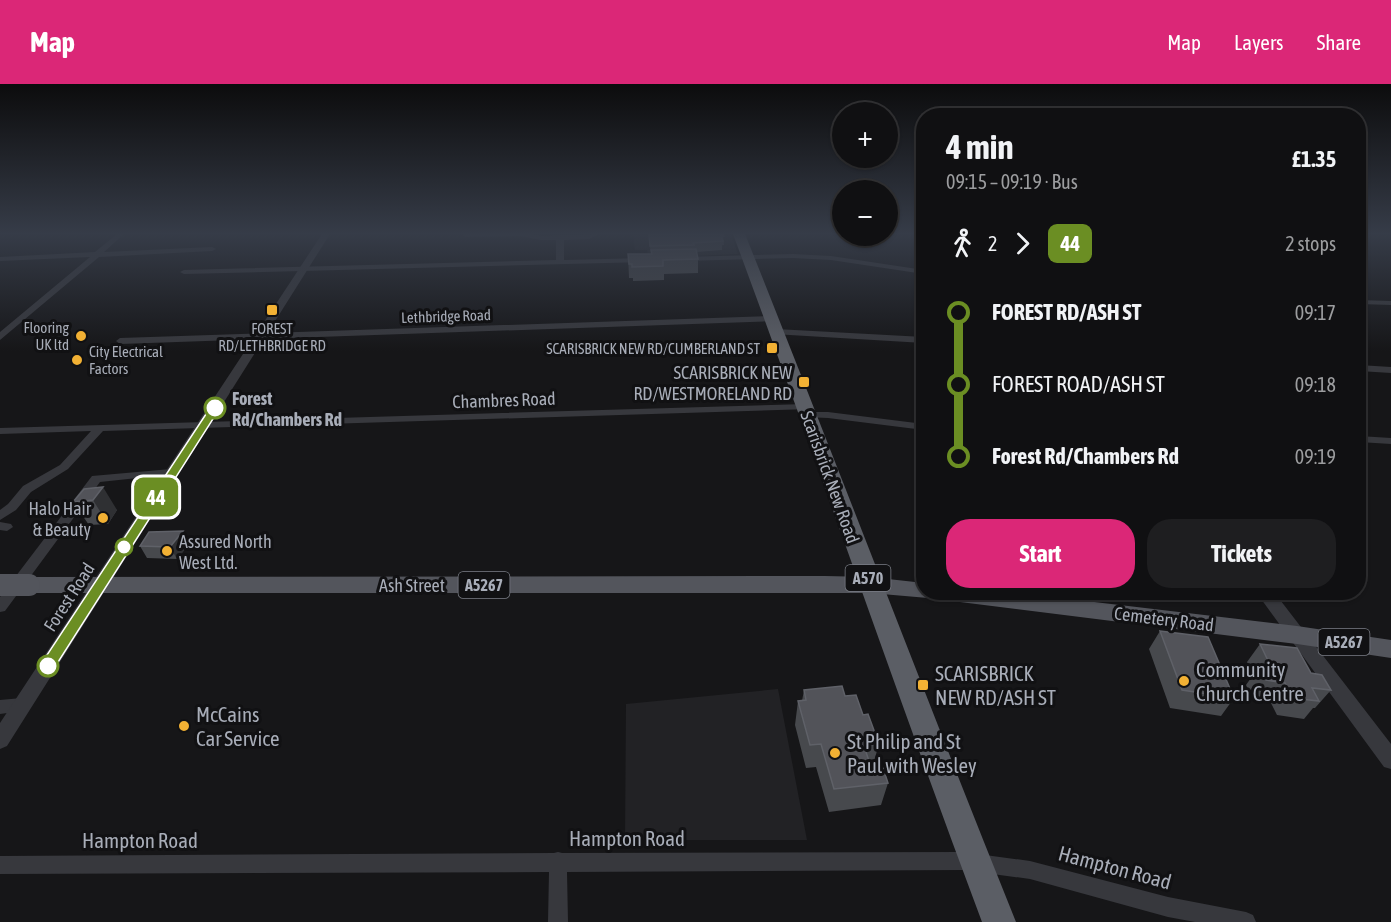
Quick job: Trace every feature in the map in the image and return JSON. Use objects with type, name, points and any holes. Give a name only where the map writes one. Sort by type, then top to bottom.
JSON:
[{"type":"highway","name":"Scarisbrick New Road","points":[[753,273],[999,922]]},
{"type":"main road","name":"A5267","points":[[0,585],[99,586]]},
{"type":"main road","name":"Ash Street","points":[[99,586],[870,585]]},
{"type":"main road","name":"A5267","points":[[870,585],[916,590]]},
{"type":"main road","name":"Cemetery Road","points":[[1003,600],[1297,635],[1391,649]]},
{"type":"street","points":[[0,337],[75,273]]},
{"type":"street","name":"Forest Road","points":[[0,740],[301,273]]},
{"type":"street","points":[[1366,302],[1391,303]]},
{"type":"street","points":[[0,323],[16,322]]},
{"type":"street","name":"Lethbridge Road","points":[[120,341],[774,326],[916,339]]},
{"type":"street","points":[[1366,368],[1391,370]]},
{"type":"street","name":"Chambres Road","points":[[0,431],[807,411],[916,426]]},
{"type":"street","points":[[2,523],[27,489],[64,467],[100,428]]},
{"type":"street","points":[[1366,439],[1391,441]]},
{"type":"street","points":[[0,607],[96,479],[171,472]]},
{"type":"street","points":[[1270,600],[1391,760]]},
{"type":"street","points":[[0,707],[22,705]]},
{"type":"street","points":[[558,861],[558,922]]},
{"type":"street","name":"Hampton Road","points":[[0,864],[558,861],[977,863],[1030,870],[1168,907],[1246,922]]},
{"type":"shaded area","points":[[778,689],[807,840],[625,840],[626,704]]},
{"type":"building","points":[[103,487],[93,500],[73,502],[84,489]]},
{"type":"building","points":[[183,531],[170,547],[140,546],[149,532]]},
{"type":"building","points":[[1160,631],[1208,637],[1234,698],[1182,690]]},
{"type":"building","points":[[1260,644],[1297,648],[1311,673],[1322,675],[1331,690],[1312,688],[1319,701],[1292,698],[1285,683],[1266,680],[1259,667],[1272,669]]},
{"type":"building","points":[[842,686],[845,696],[856,695],[863,715],[868,714],[879,744],[864,746],[872,770],[883,768],[888,783],[834,789],[821,744],[810,745],[798,701],[806,700],[804,690]]},
{"type":"bus line","name":"44","points":[[48,666],[171,472],[215,408]]},
{"type":"place","name":"FOREST RD/LETHBRIDGE RD","points":[[272,310]]},
{"type":"place","name":"Flooring UK ltd","points":[[81,336]]},
{"type":"place","name":"SCARISBRICK NEW RD/CUMBERLAND ST","points":[[772,348]]},
{"type":"place","name":"City Electrical Factors","points":[[77,360]]},
{"type":"place","name":"SCARISBRICK NEW RD/WESTMORELAND RD","points":[[804,382]]},
{"type":"place","name":"Forest Rd/Chambers Rd","points":[[215,408]]},
{"type":"place","name":"Halo Hair & Beauty","points":[[103,518]]},
{"type":"place","name":"Assured North West Ltd.","points":[[167,551]]},
{"type":"place","name":"Community Church Centre","points":[[1184,681]]},
{"type":"place","name":"SCARISBRICK NEW RD/ASH ST","points":[[923,685]]},
{"type":"place","name":"McCains Car Service","points":[[184,726]]},
{"type":"place","name":"St Philip and St Paul with Wesley","points":[[835,753]]}]
